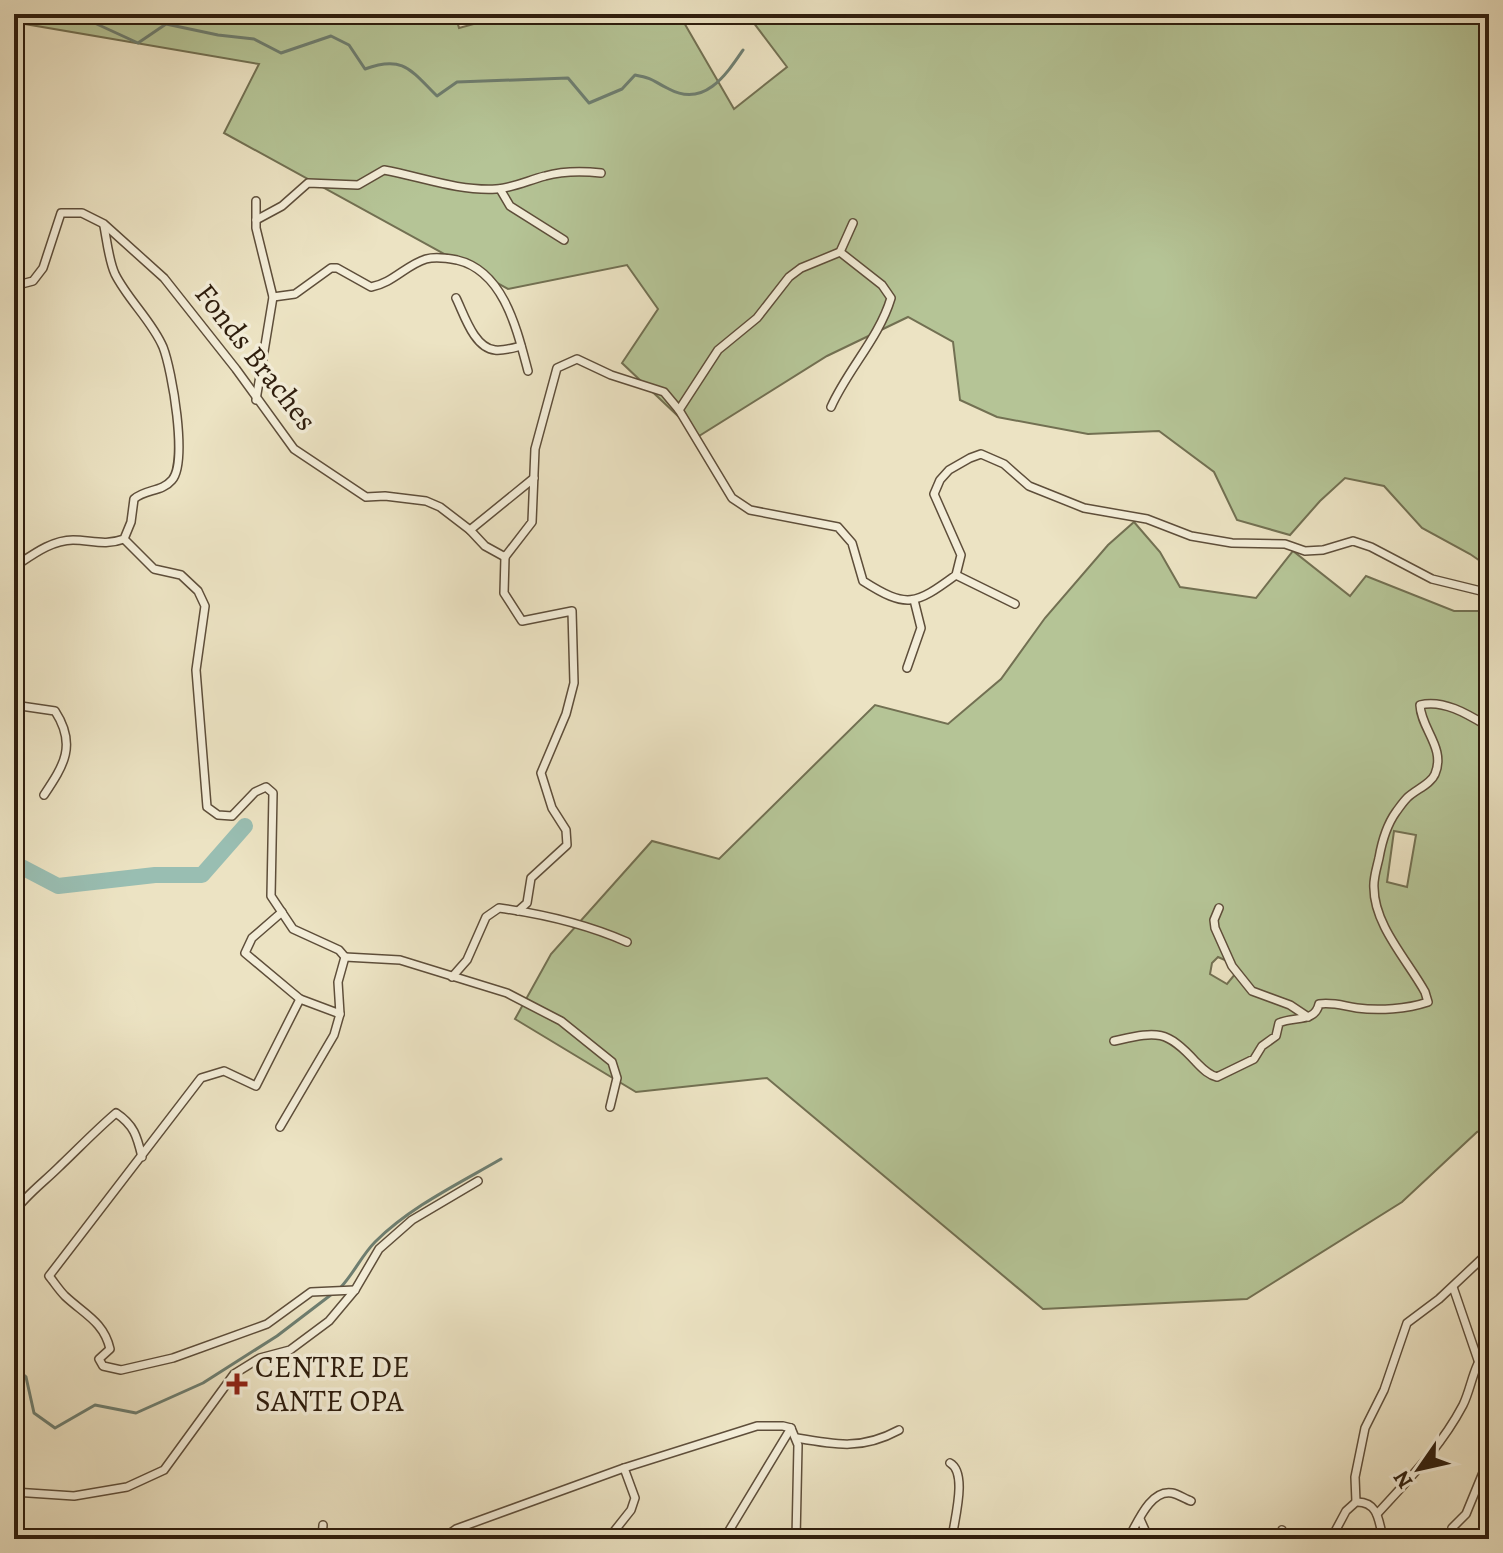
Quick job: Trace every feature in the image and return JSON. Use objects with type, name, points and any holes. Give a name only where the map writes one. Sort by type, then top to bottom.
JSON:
[{"type":"street","points":[[256,220],[282,206],[308,183],[358,185],[384,170],[455,187],[500,189],[549,175],[585,171],[601,173]]},
{"type":"street","points":[[500,189],[510,206],[564,240]]},
{"type":"street","points":[[256,201],[256,220],[273,297],[256,400]]},
{"type":"street","name":"Fonds Braches","points":[[14,286],[33,281],[43,268],[61,213],[82,213],[104,224],[164,278],[294,449],[366,497],[426,501],[440,507],[485,546],[505,557]]},
{"type":"street","points":[[679,410],[718,350],[757,318],[789,277],[801,268],[840,252],[853,223]]},
{"type":"street","points":[[14,567],[38,551],[58,543],[71,540],[111,544],[124,539],[131,522],[134,499],[140,493],[161,489],[175,476],[179,461],[179,422],[163,346],[114,272],[104,224]]},
{"type":"street","points":[[831,407],[840,386],[868,348],[891,298],[882,285],[840,252]]},
{"type":"street","points":[[273,297],[295,294],[331,268],[337,268],[371,287],[385,285],[426,259],[443,257],[472,264],[496,288],[511,313],[528,371]]},
{"type":"street","points":[[456,298],[472,332],[484,346],[494,351],[521,346]]},
{"type":"street","points":[[518,911],[527,903],[531,878],[567,845],[566,830],[552,808],[541,773],[566,714],[574,683],[572,611],[522,621],[504,593],[505,557],[532,522],[535,449],[557,368],[577,359],[611,375],[664,392],[679,410],[732,498],[750,510],[838,527],[852,543],[863,581],[902,601],[914,600],[956,575],[961,555],[934,494],[949,470],[981,454],[1004,464],[1029,486],[1084,508],[1147,519],[1191,536],[1232,543],[1285,544],[1305,551],[1323,550],[1353,541],[1432,579],[1489,593]]},
{"type":"street","points":[[470,530],[534,478]]},
{"type":"street","points":[[124,539],[154,569],[181,575],[198,591],[205,606],[196,670],[207,807],[218,815],[232,816],[255,792],[266,787],[273,793],[271,896],[293,929],[339,950],[345,957],[400,960],[507,993],[561,1021],[612,1062],[617,1078],[610,1107]]},
{"type":"street","points":[[956,575],[1015,604]]},
{"type":"street","points":[[907,668],[921,628],[914,600]]},
{"type":"street","points":[[1114,1041],[1149,1034],[1168,1037],[1184,1048],[1211,1076],[1217,1077],[1254,1059],[1262,1046],[1276,1036],[1279,1023],[1289,1018],[1310,1018],[1318,1012],[1319,1004],[1334,1002],[1357,1008],[1402,1007],[1428,1002],[1419,981],[1388,934],[1373,889],[1382,838],[1406,799],[1432,780],[1436,773],[1437,753],[1421,720],[1420,705],[1428,703],[1457,708],[1489,727]]},
{"type":"street","points":[[14,705],[55,711],[67,740],[64,766],[44,795]]},
{"type":"street","points":[[452,977],[467,960],[486,917],[499,908],[597,929],[627,942]]},
{"type":"street","points":[[1219,908],[1214,920],[1215,928],[1232,966],[1252,991],[1290,1005],[1310,1018]]},
{"type":"street","points":[[282,912],[252,938],[245,953],[300,999],[340,1014]]},
{"type":"street","points":[[280,1127],[334,1035],[340,1014],[338,982],[345,957]]},
{"type":"street","points":[[300,999],[256,1086],[224,1071],[201,1078],[49,1276],[64,1295],[98,1322],[107,1335],[110,1349],[99,1359],[103,1366],[121,1370],[173,1358],[267,1324],[311,1292],[355,1290]]},
{"type":"street","points":[[14,1212],[26,1196],[116,1113],[128,1121],[137,1133],[142,1157]]},
{"type":"street","points":[[14,1492],[74,1496],[127,1487],[164,1470],[234,1374],[260,1358],[290,1350],[329,1321],[355,1290],[379,1249],[412,1220],[478,1181]]},
{"type":"street","points":[[1356,1502],[1355,1477],[1365,1428],[1384,1390],[1403,1331],[1416,1315],[1453,1287],[1489,1252]]},
{"type":"street","points":[[1453,1287],[1479,1363]]},
{"type":"street","points":[[1377,1514],[1438,1445],[1463,1404],[1479,1363],[1489,1348]]},
{"type":"street","points":[[442,1539],[456,1529],[624,1468],[757,1426],[783,1426],[791,1428],[797,1438],[796,1539]]},
{"type":"street","points":[[724,1539],[791,1428]]},
{"type":"street","points":[[797,1438],[842,1446],[881,1440],[899,1430]]},
{"type":"street","points":[[1452,1528],[1466,1514],[1489,1458]]},
{"type":"street","points":[[950,1463],[956,1466],[960,1477],[952,1539]]},
{"type":"street","points":[[608,1539],[631,1510],[635,1498],[624,1468]]},
{"type":"street","points":[[1128,1539],[1148,1505],[1166,1493],[1191,1501]]},
{"type":"street","points":[[1331,1539],[1346,1511],[1356,1502],[1366,1501],[1377,1514],[1383,1539]]},
{"type":"street","points":[[1140,1519],[1149,1539]]},
{"type":"street","points":[[322,1539],[323,1525]]},
{"type":"street","points":[[1278,1539],[1282,1530]]},
{"type":"green space","points":[[35,14],[455,14],[459,28],[474,24],[477,14],[679,14],[734,109],[787,67],[747,14],[1489,14],[1489,567],[1422,528],[1384,486],[1345,478],[1290,535],[1237,520],[1214,472],[1159,431],[1088,434],[997,417],[960,400],[953,342],[908,317],[827,356],[699,436],[622,363],[658,309],[627,265],[508,289],[224,133],[259,64],[25,24]]},
{"type":"green space","points":[[1134,522],[1160,552],[1180,587],[1256,598],[1293,551],[1350,596],[1366,576],[1454,611],[1489,611],[1489,1128],[1477,1132],[1402,1202],[1247,1299],[1043,1309],[767,1078],[636,1092],[515,1019],[551,954],[652,841],[719,859],[875,705],[948,724],[1001,679],[1045,618],[1108,545]],"holes":[[[1394,831],[1416,835],[1407,887],[1387,882]],[[1218,957],[1234,964],[1236,973],[1227,984],[1210,974],[1212,963]]]},
{"type":"waterway","points":[[75,14],[138,43],[166,24],[254,39],[281,53],[331,36],[349,45],[365,69],[378,65],[398,65],[413,72],[437,96],[457,82],[568,78],[589,103],[622,89],[635,75],[682,94],[693,94],[713,86],[743,50]]},
{"type":"waterway","points":[[14,863],[58,886],[155,875],[202,875],[245,826]]},
{"type":"waterway","points":[[341,1287],[370,1247],[389,1229],[435,1197],[501,1159]]},
{"type":"waterway","points":[[14,1367],[26,1377],[34,1413],[55,1428],[95,1405],[136,1413],[203,1383],[277,1336],[332,1294]]},
{"type":"place","name":"CENTRE DE SANTE OPA","points":[[237,1384]]}]
